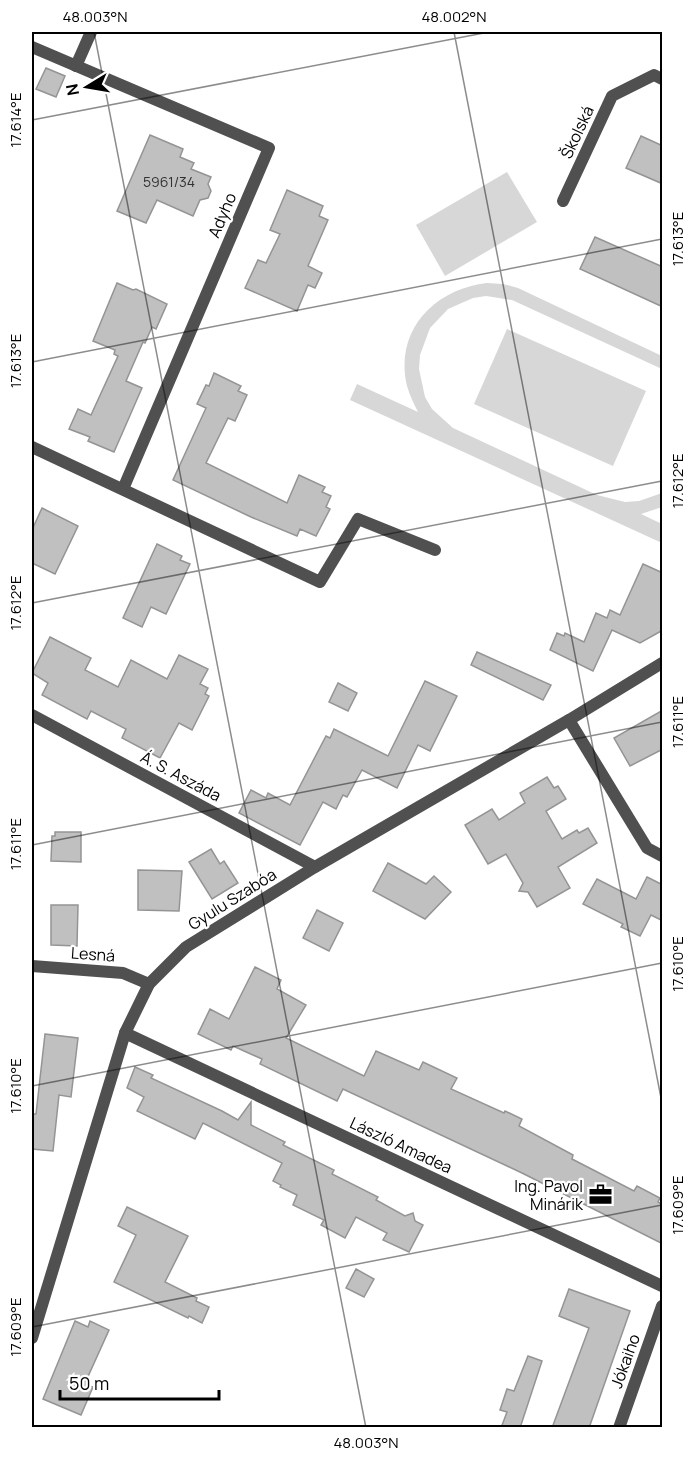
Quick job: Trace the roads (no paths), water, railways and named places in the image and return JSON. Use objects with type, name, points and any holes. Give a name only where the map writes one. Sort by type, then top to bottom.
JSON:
[{"type":"street","points":[[76,66],[91,32]]},
{"type":"street","name":"Adyho","points":[[32,47],[269,148],[123,489]]},
{"type":"street","name":"Školská","points":[[563,201],[612,96],[654,75],[663,79]]},
{"type":"street","points":[[32,447],[320,582],[358,519],[435,550]]},
{"type":"street","name":"Gyulu Szabóa","points":[[32,1338],[125,1033],[149,984],[186,947],[315,867],[663,663]]},
{"type":"street","name":"Á. S. Aszáda","points":[[32,715],[315,867]]},
{"type":"street","points":[[569,720],[647,848],[663,856]]},
{"type":"street","name":"Lesná","points":[[32,966],[123,973],[149,984]]},
{"type":"street","name":"László Amadea","points":[[125,1033],[663,1286]]},
{"type":"street","name":"Jókaiho","points":[[619,1428],[663,1306]]},
{"type":"place","name":"Ing. Pavol Minárik","points":[[601,1195]]}]
